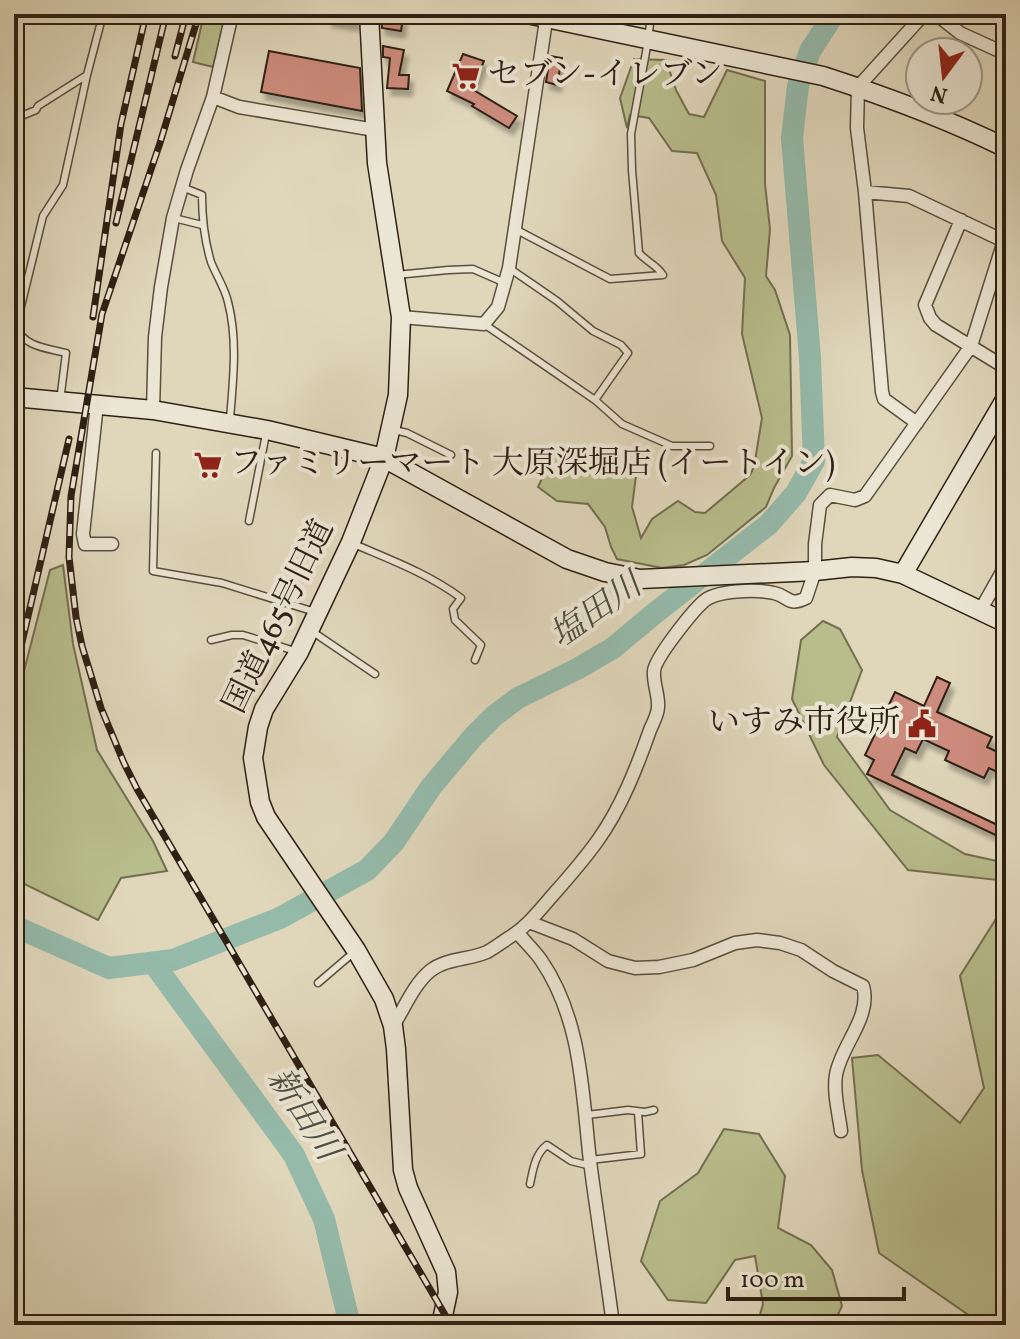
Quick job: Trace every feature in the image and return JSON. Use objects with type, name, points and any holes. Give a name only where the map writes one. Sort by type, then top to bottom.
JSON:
[{"type":"street","points":[[153,410],[155,337],[173,218],[213,97],[232,14]]},
{"type":"street","name":"国道465号旧道","points":[[369,14],[377,163],[401,317],[398,395],[384,458],[351,542],[299,652],[264,709],[254,742],[253,758],[260,802],[266,817],[356,950],[384,999],[393,1026],[403,1170],[446,1272],[448,1292],[441,1325]]},
{"type":"street","points":[[527,14],[823,76],[967,129],[1006,148]]},
{"type":"street","points":[[917,423],[884,399],[882,392],[857,128],[858,87],[924,14]]},
{"type":"street","points":[[936,14],[960,33],[1006,54]]},
{"type":"street","points":[[401,317],[484,324],[498,307],[509,268],[547,16]]},
{"type":"street","points":[[213,97],[239,107],[375,130]]},
{"type":"street","points":[[393,1026],[432,968],[488,951],[517,932],[599,839],[617,808],[658,707],[655,666],[704,600],[712,595],[767,592],[779,594],[790,602],[806,598],[815,571],[820,505],[830,495],[855,500],[865,496],[971,346],[1004,241],[909,196],[865,192]]},
{"type":"street","points":[[961,220],[925,305],[936,325],[1006,368]]},
{"type":"street","points":[[14,397],[153,410],[267,430],[384,458],[567,559],[605,572],[640,579],[876,568],[903,574],[1006,623]]},
{"type":"street","points":[[903,574],[1006,398]]},
{"type":"street","points":[[97,404],[83,534],[85,544],[112,544]]},
{"type":"street","points":[[980,611],[1001,587],[1006,565]]},
{"type":"street","points":[[529,922],[573,939],[608,961],[635,968],[693,960],[735,943],[757,940],[780,943],[801,950],[863,986],[866,996],[863,1013],[836,1074],[841,1131]]},
{"type":"street","points":[[517,932],[556,986],[576,1042],[613,1325]]},
{"type":"lane","points":[[61,393],[66,353],[30,344],[19,336],[16,327],[43,216],[63,185],[103,14]]},
{"type":"lane","points":[[515,229],[610,279],[663,275],[659,268],[644,260],[639,253],[632,170],[631,134],[651,14]]},
{"type":"lane","points":[[14,119],[36,110],[87,75]]},
{"type":"lane","points":[[182,187],[202,195],[202,225],[211,262],[228,301],[234,352],[229,423]]},
{"type":"lane","points":[[173,218],[202,225]]},
{"type":"lane","points":[[509,268],[593,331],[621,345],[628,353],[595,400]]},
{"type":"lane","points":[[394,276],[473,269],[505,283]]},
{"type":"lane","points":[[14,281],[24,294]]},
{"type":"lane","points":[[484,324],[595,400],[622,424],[672,446],[710,446]]},
{"type":"lane","points":[[390,429],[407,433],[451,455]]},
{"type":"lane","points":[[249,521],[267,430]]},
{"type":"lane","points":[[156,453],[153,571],[222,583],[314,622],[375,674]]},
{"type":"lane","points":[[351,542],[411,569],[461,598],[453,609],[455,620],[481,645],[475,660]]},
{"type":"lane","points":[[211,640],[243,635],[299,652]]},
{"type":"lane","points":[[318,983],[356,950]]},
{"type":"lane","points":[[587,1115],[654,1110]]},
{"type":"lane","points":[[530,1184],[537,1158],[547,1145],[571,1161],[591,1163],[641,1154],[638,1112]]},
{"type":"green space","points":[[204,14],[226,14],[213,67],[193,62]]},
{"type":"green space","points":[[634,59],[666,60],[676,90],[689,114],[704,117],[727,70],[765,81],[765,184],[770,229],[766,276],[775,290],[790,335],[792,456],[766,507],[707,555],[684,565],[662,568],[617,559],[605,527],[588,504],[557,501],[538,487],[554,453],[573,447],[605,451],[629,463],[636,476],[632,507],[641,538],[652,519],[678,501],[695,512],[705,513],[750,475],[754,467],[762,418],[742,334],[745,278],[722,241],[716,195],[697,153],[672,151],[649,118],[630,115],[627,128],[620,98]]},
{"type":"green space","points":[[63,565],[73,644],[97,750],[153,841],[167,871],[121,878],[98,920],[14,879],[14,710],[50,570]]},
{"type":"green space","points":[[823,621],[840,629],[862,670],[837,737],[890,810],[965,854],[1006,863],[1006,881],[908,870],[824,765],[792,699],[801,640]]},
{"type":"green space","points":[[1006,903],[1006,1325],[983,1325],[879,1253],[862,1170],[852,1058],[878,1055],[960,1123],[984,1088],[960,976]]},
{"type":"green space","points":[[724,1129],[759,1134],[785,1176],[778,1228],[811,1245],[832,1270],[842,1306],[833,1325],[757,1325],[763,1304],[755,1256],[735,1260],[706,1303],[668,1300],[641,1261],[660,1201],[698,1173]]},
{"type":"building","points":[[328,14],[356,14],[355,24],[328,20]]},
{"type":"building","points":[[381,16],[403,18],[401,31],[382,28]]},
{"type":"building","points":[[383,46],[404,50],[399,75],[409,75],[408,89],[387,88],[390,58],[383,57]]},
{"type":"building","points":[[269,51],[360,68],[362,111],[261,92]]},
{"type":"building","points":[[463,54],[484,61],[472,89],[517,116],[509,128],[472,106],[474,104],[447,91]]},
{"type":"building","points":[[550,56],[562,58],[557,85],[546,82]]},
{"type":"building","name":"いすみ市役所","points":[[937,677],[950,683],[937,712],[992,737],[987,747],[1006,756],[1006,776],[989,768],[984,778],[945,760],[949,751],[923,739],[916,753],[905,748],[892,775],[1006,829],[1006,840],[867,774],[874,760],[865,755],[895,692],[924,706]]},
{"type":"waterway","name":"塩田川","points":[[14,926],[109,968],[173,960],[280,918],[367,870],[394,842],[431,787],[494,716],[518,698],[613,648],[769,524],[796,493],[814,461],[810,358],[792,138],[798,86],[810,51],[834,14]]},
{"type":"waterway","name":"新田川","points":[[154,964],[294,1155],[324,1219],[350,1325]]},
{"type":"railway","points":[[93,317],[121,124],[146,14]]},
{"type":"railway","points":[[116,223],[166,14]]},
{"type":"railway","points":[[175,56],[186,14]]},
{"type":"railway","points":[[199,14],[160,143],[102,314],[71,496],[69,557],[76,617],[101,708],[137,789],[451,1325]]},
{"type":"railway","points":[[14,677],[69,439]]},
{"type":"place","name":"セブン-イレブン","points":[[466,76]]},
{"type":"place","name":"ファミリーマート 大原深堀店 (イートイン)","points":[[208,465]]},
{"type":"place","name":"いすみ市役所","points":[[922,724]]}]
